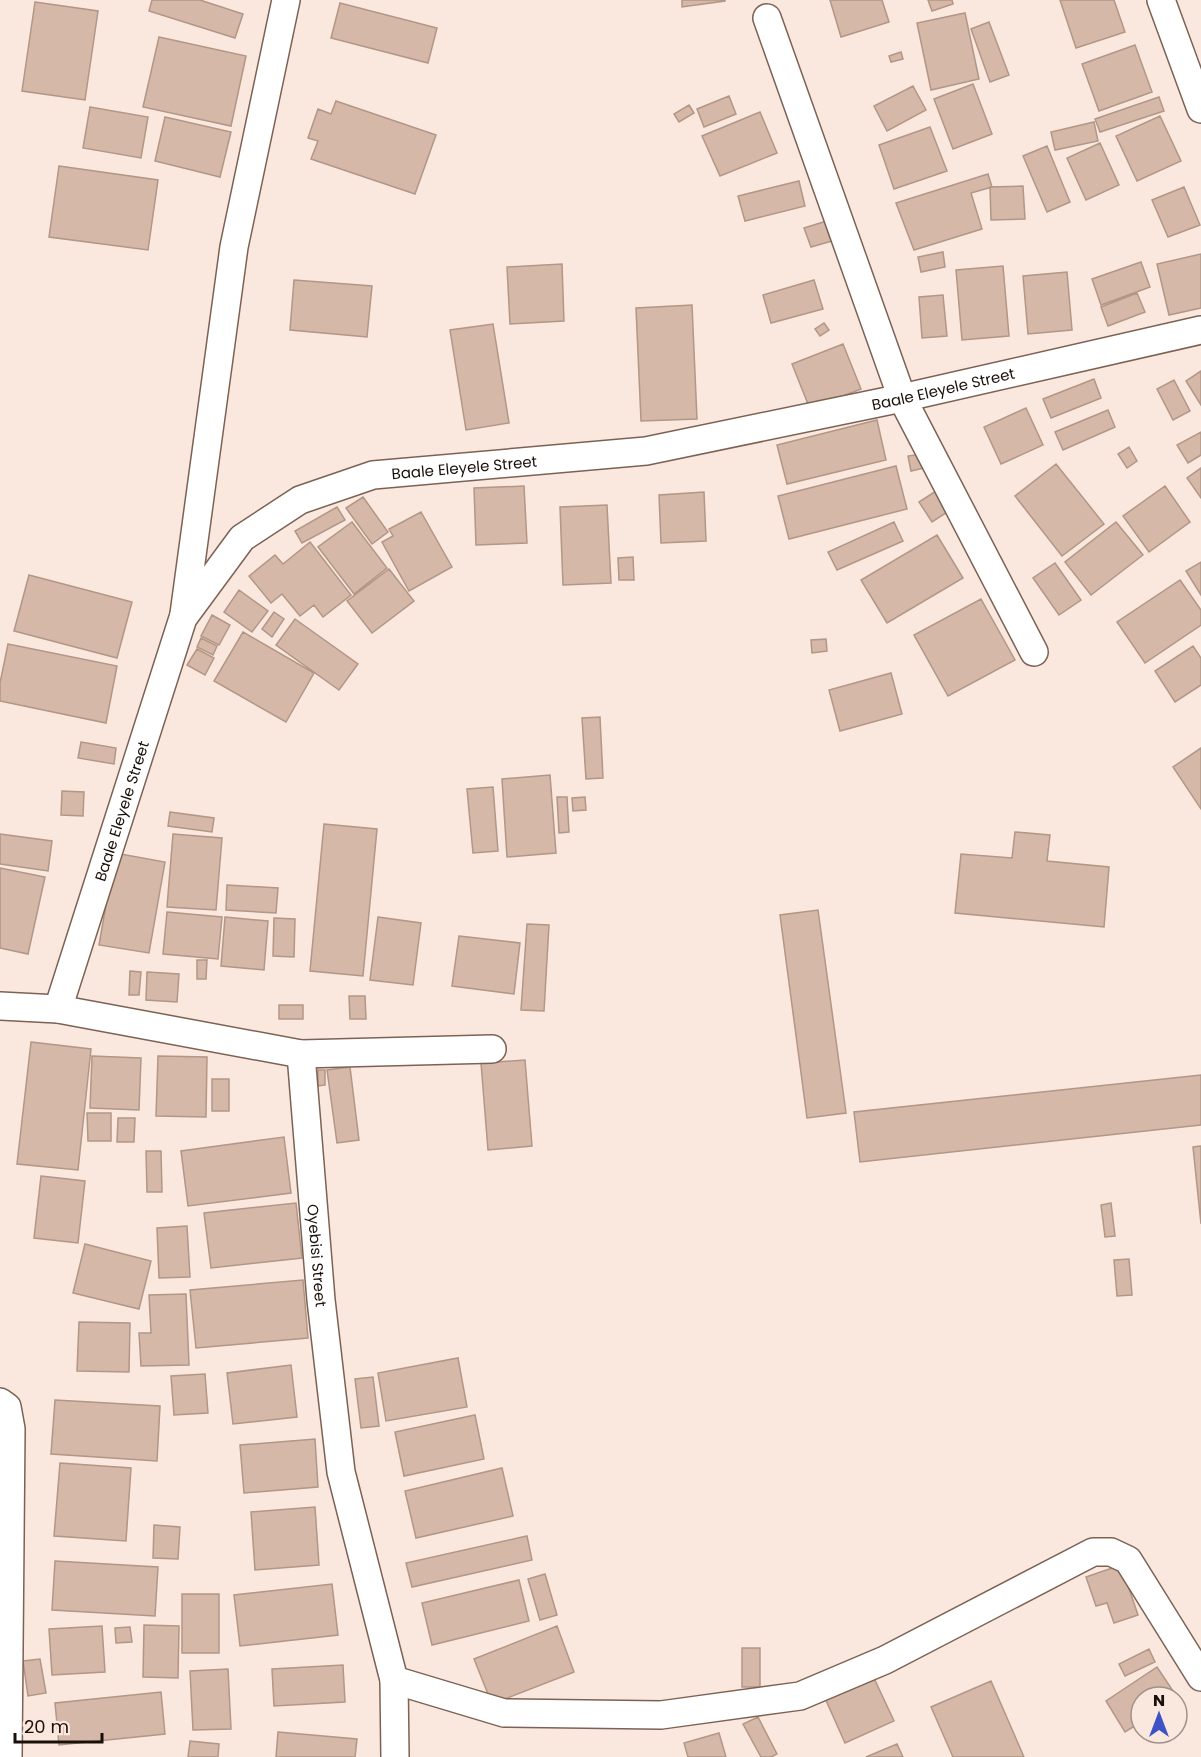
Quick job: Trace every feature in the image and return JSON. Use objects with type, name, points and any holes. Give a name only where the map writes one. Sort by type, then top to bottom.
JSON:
[{"type":"street","points":[[183,618],[234,247],[286,0]]},
{"type":"street","points":[[1161,0],[1201,109]]},
{"type":"street","points":[[767,18],[902,398],[1034,652]]},
{"type":"street","name":"Baale Eleyele Street","points":[[58,1009],[183,618],[242,538],[300,500],[374,475],[646,451],[902,398],[1201,330]]},
{"type":"street","points":[[0,1006],[58,1009],[301,1054],[492,1049]]},
{"type":"street","name":"Oyebisi Street","points":[[301,1054],[321,1300],[341,1472],[394,1680],[395,1757]]},
{"type":"street","points":[[0,1402],[7,1407],[11,1429],[5,1750]]},
{"type":"street","points":[[394,1680],[504,1713],[661,1715],[800,1696],[885,1660],[1093,1552],[1111,1552],[1128,1560],[1201,1677]]},
{"type":"building","points":[[152,0],[200,0],[243,14],[235,38],[149,11]]},
{"type":"building","points":[[682,0],[725,0],[725,1],[682,7]]},
{"type":"building","points":[[830,0],[882,0],[889,22],[841,37]]},
{"type":"building","points":[[928,0],[952,0],[953,4],[932,11]]},
{"type":"building","points":[[1060,0],[1114,0],[1125,32],[1076,48]]},
{"type":"building","points":[[35,2],[98,11],[85,100],[22,91]]},
{"type":"building","points":[[340,3],[437,28],[428,63],[331,38]]},
{"type":"building","points":[[965,13],[979,79],[931,90],[917,23]]},
{"type":"building","points":[[989,22],[1009,75],[990,82],[971,29]]},
{"type":"building","points":[[159,37],[246,56],[231,126],[143,107]]},
{"type":"building","points":[[1135,45],[1152,92],[1099,111],[1082,64]]},
{"type":"building","points":[[901,52],[903,59],[891,62],[889,56]]},
{"type":"building","points":[[973,84],[992,134],[953,149],[934,99]]},
{"type":"building","points":[[913,86],[926,110],[887,131],[874,106]]},
{"type":"building","points":[[729,96],[736,114],[704,127],[697,109]]},
{"type":"building","points":[[1159,97],[1164,111],[1100,132],[1095,119]]},
{"type":"building","points":[[336,101],[436,135],[415,194],[311,159],[318,141],[308,138],[318,109],[331,114]]},
{"type":"building","points":[[689,105],[694,113],[679,122],[674,114]]},
{"type":"building","points":[[90,107],[148,117],[141,158],[83,148]]},
{"type":"building","points":[[760,112],[777,153],[720,176],[702,136]]},
{"type":"building","points":[[1160,116],[1181,161],[1137,181],[1116,136]]},
{"type":"building","points":[[165,117],[231,132],[220,177],[155,161]]},
{"type":"building","points":[[1094,122],[1098,141],[1055,150],[1051,132]]},
{"type":"building","points":[[930,127],[947,171],[894,189],[879,145]]},
{"type":"building","points":[[1100,143],[1119,185],[1086,200],[1067,158]]},
{"type":"building","points":[[1047,146],[1070,202],[1047,212],[1023,156]]},
{"type":"building","points":[[59,166],[158,180],[148,250],[49,237]]},
{"type":"building","points":[[988,174],[992,187],[971,193],[982,229],[914,250],[896,203]]},
{"type":"building","points":[[799,181],[805,206],[745,221],[738,196]]},
{"type":"building","points":[[1023,186],[1025,219],[991,220],[990,187]]},
{"type":"building","points":[[1184,187],[1200,225],[1168,237],[1152,200]]},
{"type":"building","points":[[833,219],[839,239],[811,247],[804,228]]},
{"type":"building","points":[[943,252],[945,267],[921,272],[918,257]]},
{"type":"building","points":[[1201,254],[1201,308],[1169,315],[1157,264]]},
{"type":"building","points":[[1141,262],[1150,287],[1101,305],[1092,279]]},
{"type":"building","points":[[562,264],[564,321],[510,324],[507,267]]},
{"type":"building","points":[[1003,266],[1009,336],[962,340],[956,270]]},
{"type":"building","points":[[1067,272],[1072,330],[1028,334],[1023,276]]},
{"type":"building","points":[[294,280],[372,286],[367,337],[290,330]]},
{"type":"building","points":[[814,280],[823,309],[771,323],[763,295]]},
{"type":"building","points":[[1137,293],[1145,312],[1108,326],[1101,307]]},
{"type":"building","points":[[943,295],[947,336],[922,338],[919,297]]},
{"type":"building","points":[[692,305],[697,419],[641,421],[636,308]]},
{"type":"building","points":[[824,323],[829,330],[820,336],[815,329]]},
{"type":"building","points":[[493,324],[509,423],[466,430],[450,330]]},
{"type":"building","points":[[843,344],[861,389],[810,409],[792,364]]},
{"type":"building","points":[[1201,371],[1201,405],[1186,381]]},
{"type":"building","points":[[1094,379],[1101,398],[1051,418],[1043,399]]},
{"type":"building","points":[[1174,380],[1190,411],[1173,420],[1157,389]]},
{"type":"building","points":[[1026,408],[1043,445],[1001,464],[984,427]]},
{"type":"building","points":[[1108,410],[1115,427],[1063,450],[1055,432]]},
{"type":"building","points":[[877,420],[886,460],[787,484],[777,445]]},
{"type":"building","points":[[1201,432],[1201,455],[1188,463],[1177,445]]},
{"type":"building","points":[[1129,447],[1137,461],[1127,468],[1118,454]]},
{"type":"building","points":[[921,454],[924,468],[911,471],[908,456]]},
{"type":"building","points":[[1056,464],[1104,524],[1062,556],[1015,496]]},
{"type":"building","points":[[896,466],[907,509],[789,539],[778,496]]},
{"type":"building","points":[[1201,468],[1201,498],[1187,478]]},
{"type":"building","points":[[524,486],[527,543],[476,545],[474,488]]},
{"type":"building","points":[[1165,486],[1190,522],[1149,552],[1123,516]]},
{"type":"building","points":[[939,489],[952,509],[932,522],[919,502]]},
{"type":"building","points":[[704,492],[706,541],[661,543],[659,495]]},
{"type":"building","points":[[363,497],[388,532],[372,544],[346,508]]},
{"type":"building","points":[[607,505],[611,583],[563,585],[560,507]]},
{"type":"building","points":[[337,507],[345,520],[302,543],[295,531]]},
{"type":"building","points":[[421,512],[452,567],[409,591],[382,542],[393,536],[389,529]]},
{"type":"building","points":[[352,522],[387,568],[354,594],[318,547]]},
{"type":"building","points":[[894,522],[903,541],[837,570],[828,552]]},
{"type":"building","points":[[1116,522],[1143,555],[1091,595],[1065,562]]},
{"type":"building","points":[[937,535],[963,578],[887,623],[861,580]]},
{"type":"building","points":[[310,542],[351,595],[323,617],[314,605],[300,616],[282,594],[271,603],[249,576],[275,555],[283,564]]},
{"type":"building","points":[[633,557],[634,580],[619,580],[618,558]]},
{"type":"building","points":[[1201,562],[1201,595],[1186,571]]},
{"type":"building","points":[[1055,563],[1081,600],[1059,615],[1033,578]]},
{"type":"building","points":[[389,569],[414,601],[372,633],[347,601]]},
{"type":"building","points":[[29,575],[132,602],[117,658],[14,631]]},
{"type":"building","points":[[1180,580],[1201,610],[1201,625],[1145,663],[1117,622]]},
{"type":"building","points":[[239,590],[268,611],[252,632],[224,612]]},
{"type":"building","points":[[981,599],[1015,660],[948,696],[914,635]]},
{"type":"building","points":[[274,612],[284,619],[272,637],[262,629]]},
{"type":"building","points":[[212,615],[230,625],[219,645],[201,636]]},
{"type":"building","points":[[295,619],[358,664],[339,690],[276,645]]},
{"type":"building","points":[[243,632],[314,673],[286,722],[214,681]]},
{"type":"building","points":[[201,638],[217,646],[213,655],[197,647]]},
{"type":"building","points":[[826,639],[827,651],[812,653],[811,640]]},
{"type":"building","points":[[8,644],[117,666],[106,723],[0,701],[0,683]]},
{"type":"building","points":[[1193,646],[1201,658],[1201,685],[1175,702],[1155,671]]},
{"type":"building","points":[[197,649],[214,658],[205,675],[187,665]]},
{"type":"building","points":[[891,673],[902,714],[840,731],[829,690]]},
{"type":"building","points":[[600,717],[603,778],[586,779],[582,718]]},
{"type":"building","points":[[81,742],[116,748],[114,764],[78,758]]},
{"type":"building","points":[[1201,748],[1201,809],[1173,767]]},
{"type":"building","points":[[550,775],[556,853],[507,857],[502,779]]},
{"type":"building","points":[[493,787],[498,851],[473,853],[467,789]]},
{"type":"building","points":[[62,791],[84,792],[83,816],[61,815]]},
{"type":"building","points":[[557,797],[567,797],[569,832],[559,833]]},
{"type":"building","points":[[585,797],[586,810],[573,811],[572,798]]},
{"type":"building","points":[[170,812],[214,818],[212,832],[168,826]]},
{"type":"building","points":[[324,824],[377,829],[363,976],[310,971]]},
{"type":"building","points":[[1015,832],[1050,835],[1047,861],[1109,867],[1104,927],[955,913],[961,854],[1012,858]]},
{"type":"building","points":[[0,834],[52,841],[48,871],[0,864]]},
{"type":"building","points":[[173,834],[222,838],[216,910],[167,907]]},
{"type":"building","points":[[115,853],[165,862],[149,953],[99,945]]},
{"type":"building","points":[[0,868],[45,877],[28,954],[0,948]]},
{"type":"building","points":[[227,885],[278,888],[276,913],[226,910]]},
{"type":"building","points":[[818,910],[846,1113],[807,1118],[780,915]]},
{"type":"building","points":[[167,912],[222,917],[218,959],[163,954]]},
{"type":"building","points":[[225,917],[268,921],[264,970],[221,966]]},
{"type":"building","points":[[378,917],[421,923],[413,985],[370,980]]},
{"type":"building","points":[[274,918],[295,919],[294,957],[273,956]]},
{"type":"building","points":[[527,924],[549,925],[544,1011],[521,1010]]},
{"type":"building","points":[[459,936],[520,943],[514,994],[452,986]]},
{"type":"building","points":[[197,960],[207,960],[206,979],[197,979]]},
{"type":"building","points":[[130,971],[141,972],[139,995],[129,995]]},
{"type":"building","points":[[147,972],[179,974],[177,1002],[146,1000]]},
{"type":"building","points":[[349,996],[365,996],[366,1019],[350,1019]]},
{"type":"building","points":[[279,1005],[303,1005],[303,1019],[279,1019]]},
{"type":"building","points":[[31,1042],[91,1049],[78,1170],[17,1164]]},
{"type":"building","points":[[92,1056],[141,1058],[139,1110],[90,1108]]},
{"type":"building","points":[[158,1056],[207,1057],[206,1117],[156,1116]]},
{"type":"building","points":[[525,1060],[532,1146],[488,1150],[481,1063]]},
{"type":"building","points":[[350,1067],[359,1140],[337,1143],[327,1070]]},
{"type":"building","points":[[318,1070],[325,1070],[325,1085],[318,1086]]},
{"type":"building","points":[[1201,1075],[1201,1125],[860,1162],[854,1112]]},
{"type":"building","points":[[212,1079],[229,1079],[229,1111],[212,1111]]},
{"type":"building","points":[[87,1113],[111,1113],[111,1141],[88,1141]]},
{"type":"building","points":[[118,1118],[135,1118],[134,1142],[117,1142]]},
{"type":"building","points":[[284,1137],[291,1193],[188,1206],[181,1151]]},
{"type":"building","points":[[1201,1146],[1201,1224],[1193,1147]]},
{"type":"building","points":[[146,1151],[161,1151],[162,1192],[147,1192]]},
{"type":"building","points":[[41,1176],[85,1181],[78,1243],[34,1238]]},
{"type":"building","points":[[296,1203],[302,1258],[211,1268],[204,1213]]},
{"type":"building","points":[[1111,1203],[1115,1236],[1105,1237],[1101,1205]]},
{"type":"building","points":[[187,1226],[190,1277],[159,1278],[157,1228]]},
{"type":"building","points":[[85,1244],[151,1261],[139,1309],[73,1293]]},
{"type":"building","points":[[1129,1259],[1132,1295],[1117,1296],[1114,1260]]},
{"type":"building","points":[[303,1280],[308,1338],[196,1348],[190,1290]]},
{"type":"building","points":[[186,1294],[189,1365],[141,1366],[139,1333],[151,1333],[149,1295]]},
{"type":"building","points":[[79,1322],[130,1323],[129,1372],[77,1371]]},
{"type":"building","points":[[458,1358],[467,1407],[386,1421],[378,1373]]},
{"type":"building","points":[[291,1365],[297,1417],[233,1424],[227,1373]]},
{"type":"building","points":[[205,1374],[208,1413],[174,1415],[171,1376]]},
{"type":"building","points":[[373,1377],[379,1426],[361,1428],[355,1379]]},
{"type":"building","points":[[55,1400],[160,1406],[157,1461],[51,1454]]},
{"type":"building","points":[[475,1415],[484,1459],[404,1476],[395,1432]]},
{"type":"building","points":[[315,1439],[318,1487],[244,1493],[240,1445]]},
{"type":"building","points":[[60,1463],[131,1468],[126,1541],[54,1536]]},
{"type":"building","points":[[502,1468],[513,1516],[416,1538],[405,1491]]},
{"type":"building","points":[[315,1507],[319,1565],[255,1570],[251,1512]]},
{"type":"building","points":[[154,1525],[180,1527],[178,1559],[153,1558]]},
{"type":"building","points":[[527,1536],[532,1560],[412,1587],[406,1563]]},
{"type":"building","points":[[55,1561],[158,1567],[155,1616],[52,1610]]},
{"type":"building","points":[[1121,1565],[1138,1615],[1114,1623],[1107,1603],[1096,1606],[1086,1577]]},
{"type":"building","points":[[545,1574],[557,1615],[540,1620],[528,1579]]},
{"type":"building","points":[[519,1580],[529,1621],[432,1645],[422,1603]]},
{"type":"building","points":[[332,1584],[338,1635],[240,1646],[234,1595]]},
{"type":"building","points":[[182,1594],[219,1594],[219,1653],[182,1653]]},
{"type":"building","points":[[144,1625],[179,1626],[178,1678],[143,1677]]},
{"type":"building","points":[[102,1626],[105,1672],[52,1675],[49,1629]]},
{"type":"building","points":[[557,1626],[574,1672],[492,1704],[474,1659]]},
{"type":"building","points":[[130,1627],[132,1642],[116,1643],[115,1628]]},
{"type":"building","points":[[742,1648],[760,1648],[760,1687],[742,1687]]},
{"type":"building","points":[[1149,1649],[1155,1662],[1125,1676],[1119,1664]]},
{"type":"building","points":[[40,1659],[46,1693],[28,1696],[23,1661]]},
{"type":"building","points":[[343,1665],[345,1702],[274,1706],[272,1669]]},
{"type":"building","points":[[1157,1667],[1169,1685],[1130,1685]]},
{"type":"building","points":[[228,1669],[231,1729],[193,1730],[190,1671]]},
{"type":"building","points":[[873,1676],[894,1721],[845,1743],[825,1698]]},
{"type":"building","points":[[991,1681],[1024,1757],[953,1757],[931,1707]]},
{"type":"building","points":[[1129,1686],[1129,1730],[1125,1732],[1106,1701]]},
{"type":"building","points":[[161,1692],[165,1734],[59,1745],[55,1703]]},
{"type":"building","points":[[758,1717],[777,1754],[771,1757],[761,1757],[743,1724]]},
{"type":"building","points":[[278,1732],[357,1739],[355,1757],[276,1757]]},
{"type":"building","points":[[719,1733],[726,1757],[688,1757],[684,1743]]},
{"type":"building","points":[[190,1741],[219,1744],[218,1757],[188,1757]]},
{"type":"building","points":[[897,1744],[903,1757],[866,1757]]}]
